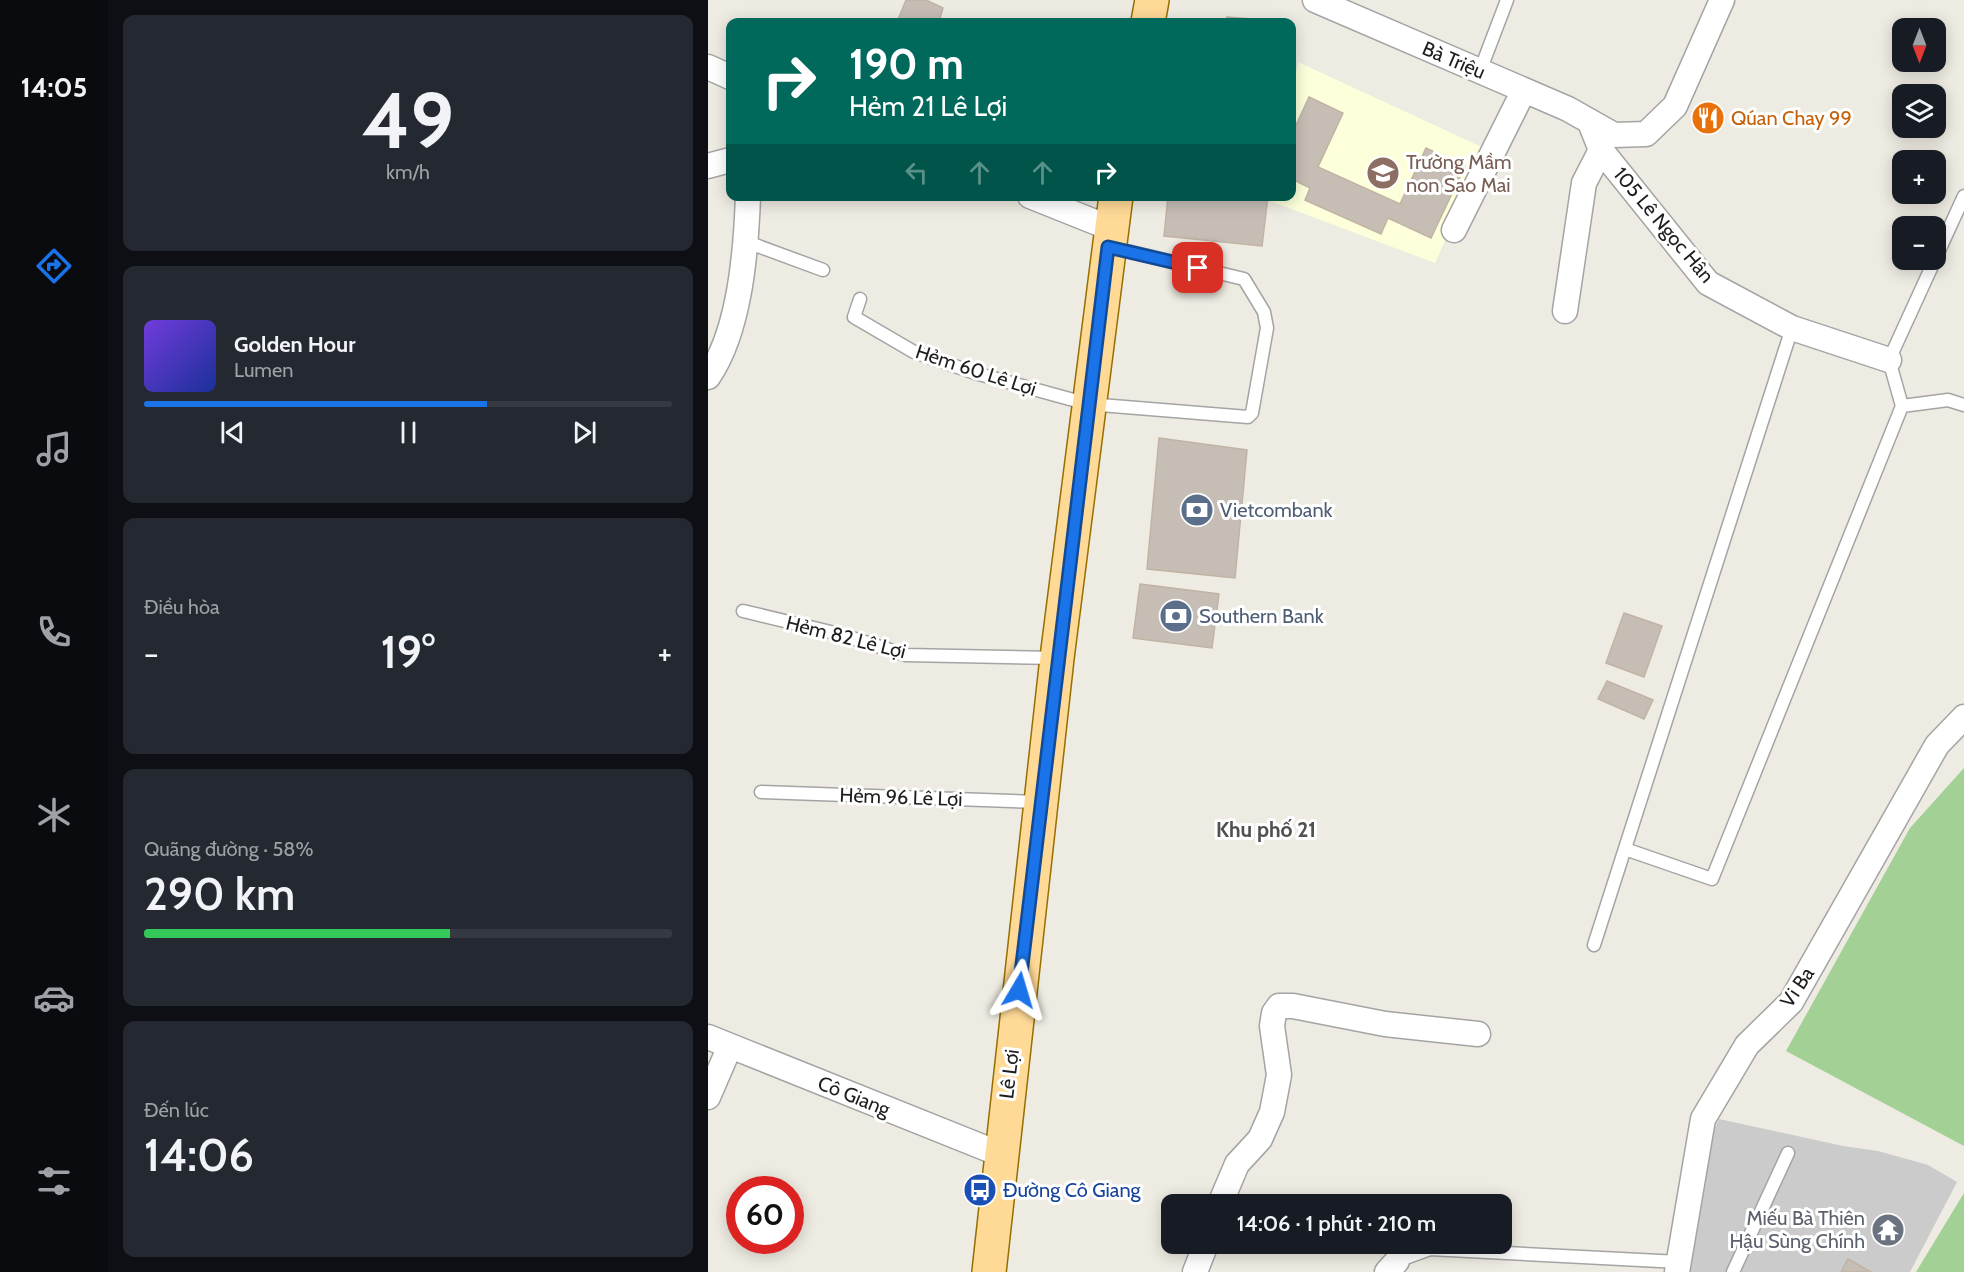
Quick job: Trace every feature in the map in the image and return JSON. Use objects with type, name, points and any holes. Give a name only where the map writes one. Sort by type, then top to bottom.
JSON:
[{"type":"main road","points":[[1149,18],[1152,0]]},
{"type":"main road","name":"Lê Lợi","points":[[989,1272],[1000,1154],[1057,658],[1115,201]]},
{"type":"street","name":"Bà Triệu","points":[[1315,0],[1524,90],[1614,135],[1646,134],[1675,106],[1722,0]]},
{"type":"street","points":[[708,67],[726,75]]},
{"type":"street","points":[[1454,230],[1524,90]]},
{"type":"street","name":"105 Lê Ngọc Hân","points":[[1591,125],[1601,150],[1708,283],[1792,328],[1889,360]]},
{"type":"street","points":[[1565,311],[1571,284],[1584,183],[1601,150]]},
{"type":"street","points":[[708,166],[726,161]]},
{"type":"street","points":[[708,377],[718,363],[733,321],[747,242],[748,201]]},
{"type":"street","points":[[1040,201],[1109,237]]},
{"type":"street","name":"Vi Ba","points":[[1678,1267],[1702,1119],[1747,1045],[1791,1002],[1937,745],[1964,717]]},
{"type":"street","points":[[1224,1194],[1237,1164],[1260,1139],[1272,1112],[1279,1075],[1272,1026],[1274,1013],[1280,1006],[1293,1006],[1385,1024],[1478,1034]]},
{"type":"street","points":[[708,1097],[719,1041]]},
{"type":"street","name":"Cô Giang","points":[[719,1041],[1000,1154]]},
{"type":"street","points":[[1195,1272],[1202,1254]]},
{"type":"lane","points":[[1480,71],[1507,0]]},
{"type":"lane","points":[[1625,849],[1712,879],[1902,406],[1889,360],[1964,196]]},
{"type":"lane","points":[[1088,404],[1248,417],[1252,413],[1267,328],[1264,312],[1244,279],[1109,237]]},
{"type":"lane","points":[[747,242],[824,270]]},
{"type":"lane","name":"Hẻm 60 Lê Lợi","points":[[860,298],[854,317],[915,352],[975,373],[1088,404]]},
{"type":"lane","points":[[1594,945],[1792,328]]},
{"type":"lane","points":[[1902,406],[1948,400],[1964,405]]},
{"type":"lane","name":"Hẻm 82 Lê Lợi","points":[[743,611],[839,634],[906,655],[1057,658]]},
{"type":"lane","name":"Hẻm 96 Lê Lợi","points":[[761,792],[1041,802]]},
{"type":"lane","points":[[1733,1272],[1788,1153]]},
{"type":"lane","points":[[1392,1266],[1430,1249],[1678,1267]]},
{"type":"shaded area","name":"Trường Mầm non Sao Mai","points":[[1298,62],[1486,149],[1435,263],[1270,201],[1296,201],[1296,73]]},
{"type":"shaded area","points":[[1719,1119],[1843,1146],[1878,1151],[1928,1165],[1957,1182],[1910,1272],[1687,1272],[1705,1149]]},
{"type":"green space","points":[[1964,768],[1964,1146],[1786,1051],[1910,828]]},
{"type":"green space","points":[[1964,1193],[1964,1272],[1916,1272]]},
{"type":"building","points":[[906,0],[926,0],[943,8],[940,18],[899,18]]},
{"type":"building","points":[[1309,97],[1343,113],[1318,167],[1400,204],[1426,148],[1465,166],[1431,238],[1388,218],[1381,234],[1305,200],[1310,188],[1296,181],[1296,125]]},
{"type":"building","points":[[1168,201],[1267,201],[1262,246],[1164,236]]},
{"type":"building","name":"Vietcombank","points":[[1159,438],[1247,450],[1235,578],[1147,569]]},
{"type":"building","name":"Southern Bank","points":[[1140,584],[1219,594],[1212,648],[1133,638]]},
{"type":"building","points":[[1624,613],[1662,626],[1644,677],[1606,663]]},
{"type":"building","points":[[1607,681],[1653,700],[1644,719],[1598,699]]},
{"type":"building","points":[[1848,1259],[1871,1272],[1841,1272]]},
{"type":"place","name":"Qúan Chay 99","points":[[1708,118]]},
{"type":"place","name":"Trường Mầm non Sao Mai","points":[[1383,173]]},
{"type":"place","name":"Vietcombank","points":[[1197,510]]},
{"type":"place","name":"Southern Bank","points":[[1176,616]]},
{"type":"place","name":"Đường Cô Giang","points":[[980,1190]]},
{"type":"place","name":"Miếu Bà Thiên Hậu Sùng Chính","points":[[1888,1230]]},
{"type":"district","name":"Khu phố 21","points":[[1266,830]]},
{"type":"route","points":[[1019,990],[1108,247],[1198,268]]}]
